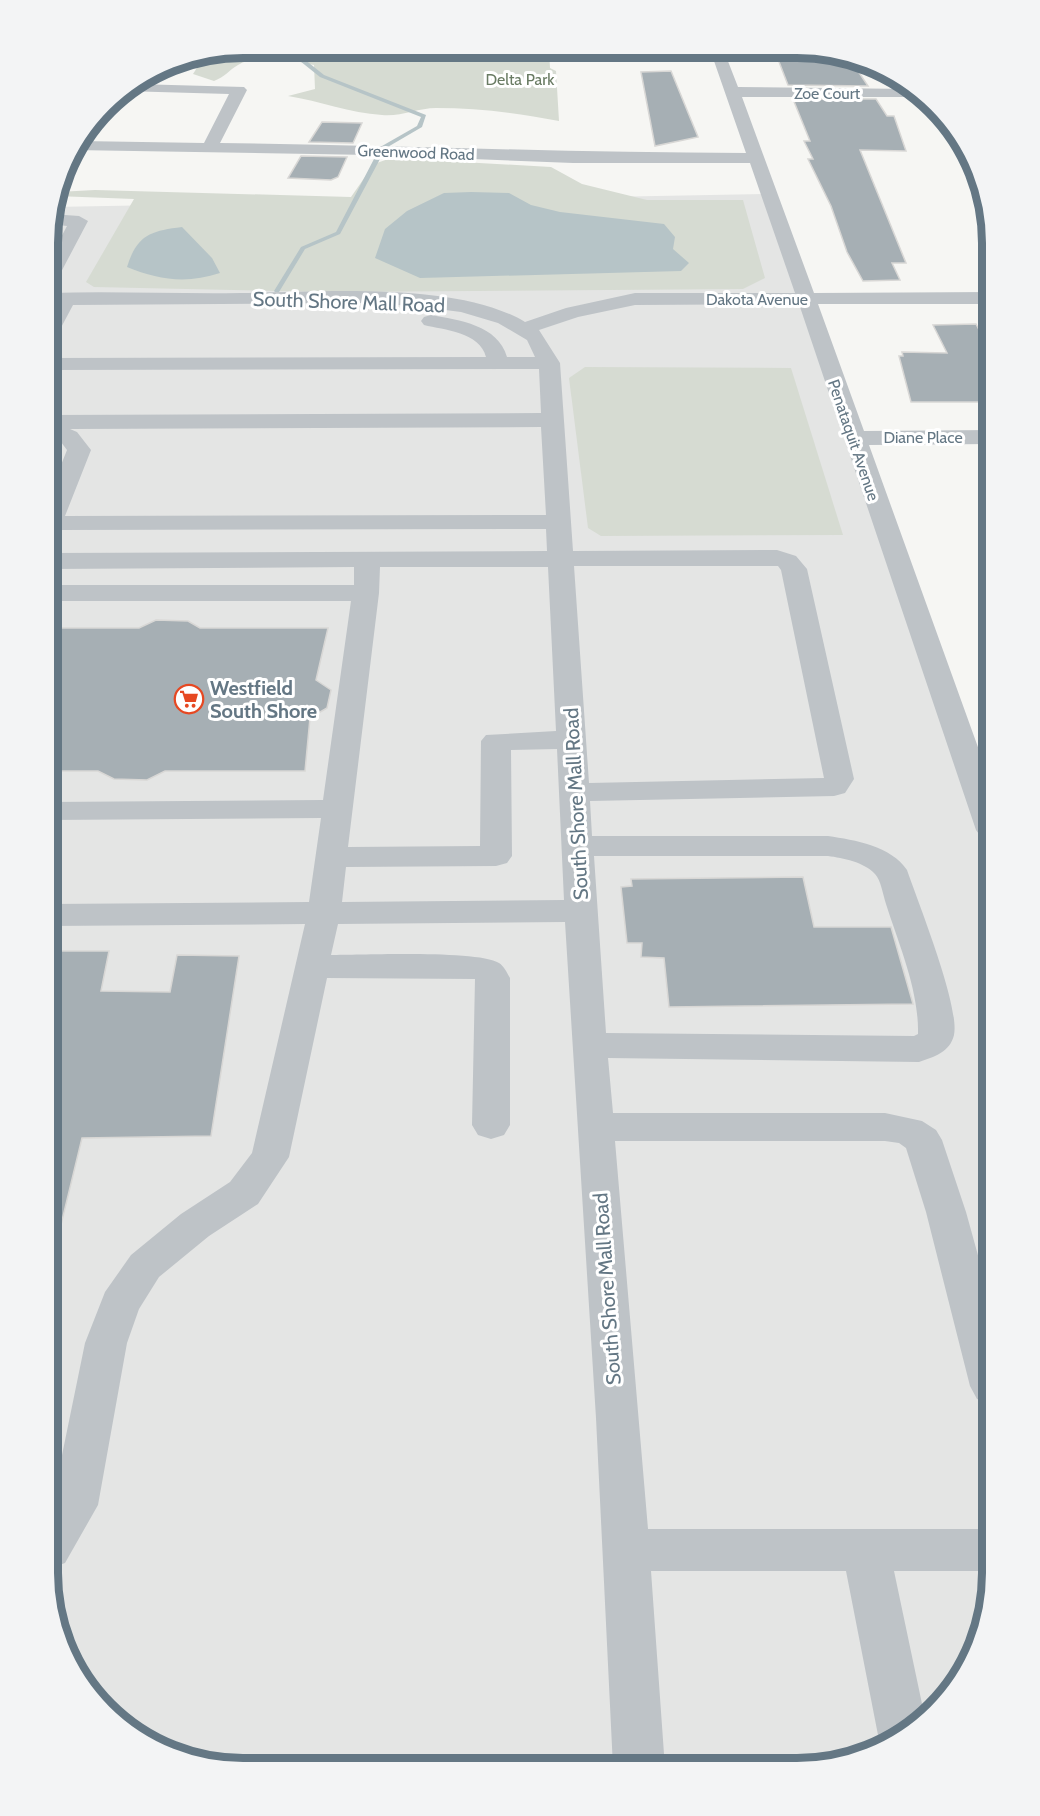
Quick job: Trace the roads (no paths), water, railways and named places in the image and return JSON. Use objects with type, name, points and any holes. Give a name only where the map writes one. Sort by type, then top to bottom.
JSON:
[{"type":"street","name":"Penataquit Avenue","points":[[720,58],[982,801]]},
{"type":"street","points":[[143,88],[239,90],[210,147]]},
{"type":"street","name":"Zoe Court","points":[[733,92],[904,94]]},
{"type":"street","name":"Greenwood Road","points":[[86,146],[371,150],[573,158],[756,158]]},
{"type":"street","points":[[58,260],[80,221],[60,220]]},
{"type":"street","name":"Dakota Avenue","points":[[526,328],[573,312],[635,299],[982,298]]},
{"type":"street","name":"South Shore Mall Road","points":[[58,311],[411,299],[473,309],[526,328],[538,336],[549,363],[583,910],[589,1045],[638,1758]]},
{"type":"street","points":[[58,311],[412,317],[467,330],[487,339],[496,350],[498,363]]},
{"type":"street","points":[[58,364],[549,363]]},
{"type":"street","points":[[58,425],[552,420]]},
{"type":"street","points":[[58,430],[69,437],[79,450],[58,504]]},
{"type":"street","name":"Diane Place","points":[[853,438],[982,437]]},
{"type":"street","points":[[58,1532],[75,1505],[106,1343],[120,1304],[145,1266],[195,1225],[244,1194],[270,1157],[324,911],[366,593],[380,561],[392,522]]},
{"type":"street","points":[[58,524],[560,522]]},
{"type":"street","points":[[58,561],[777,558],[787,561],[794,569],[839,779],[834,787],[576,792]]},
{"type":"street","points":[[58,593],[366,593]]},
{"type":"street","points":[[332,857],[496,856],[496,741],[573,740]]},
{"type":"street","points":[[58,811],[338,809]]},
{"type":"street","points":[[579,846],[828,846],[851,849],[876,858],[891,870],[932,997],[936,1034],[931,1043],[919,1049],[589,1045]]},
{"type":"street","points":[[58,915],[583,910]]},
{"type":"street","points":[[312,966],[473,967],[487,971],[493,978],[491,1125]]},
{"type":"street","points":[[595,1127],[885,1126],[909,1131],[923,1140],[949,1223],[981,1345]]},
{"type":"street","points":[[625,1550],[981,1550]]},
{"type":"street","points":[[866,1551],[901,1725]]},
{"type":"waterway","points":[[296,58],[302,60],[322,76],[424,116],[419,127],[384,147]]},
{"type":"waterway","points":[[277,291],[303,248],[338,233],[377,159]]},
{"type":"place","name":"Westfield South Shore","points":[[189,699]]},
{"type":"park label","name":"Delta Park","points":[[520,79]]}]
